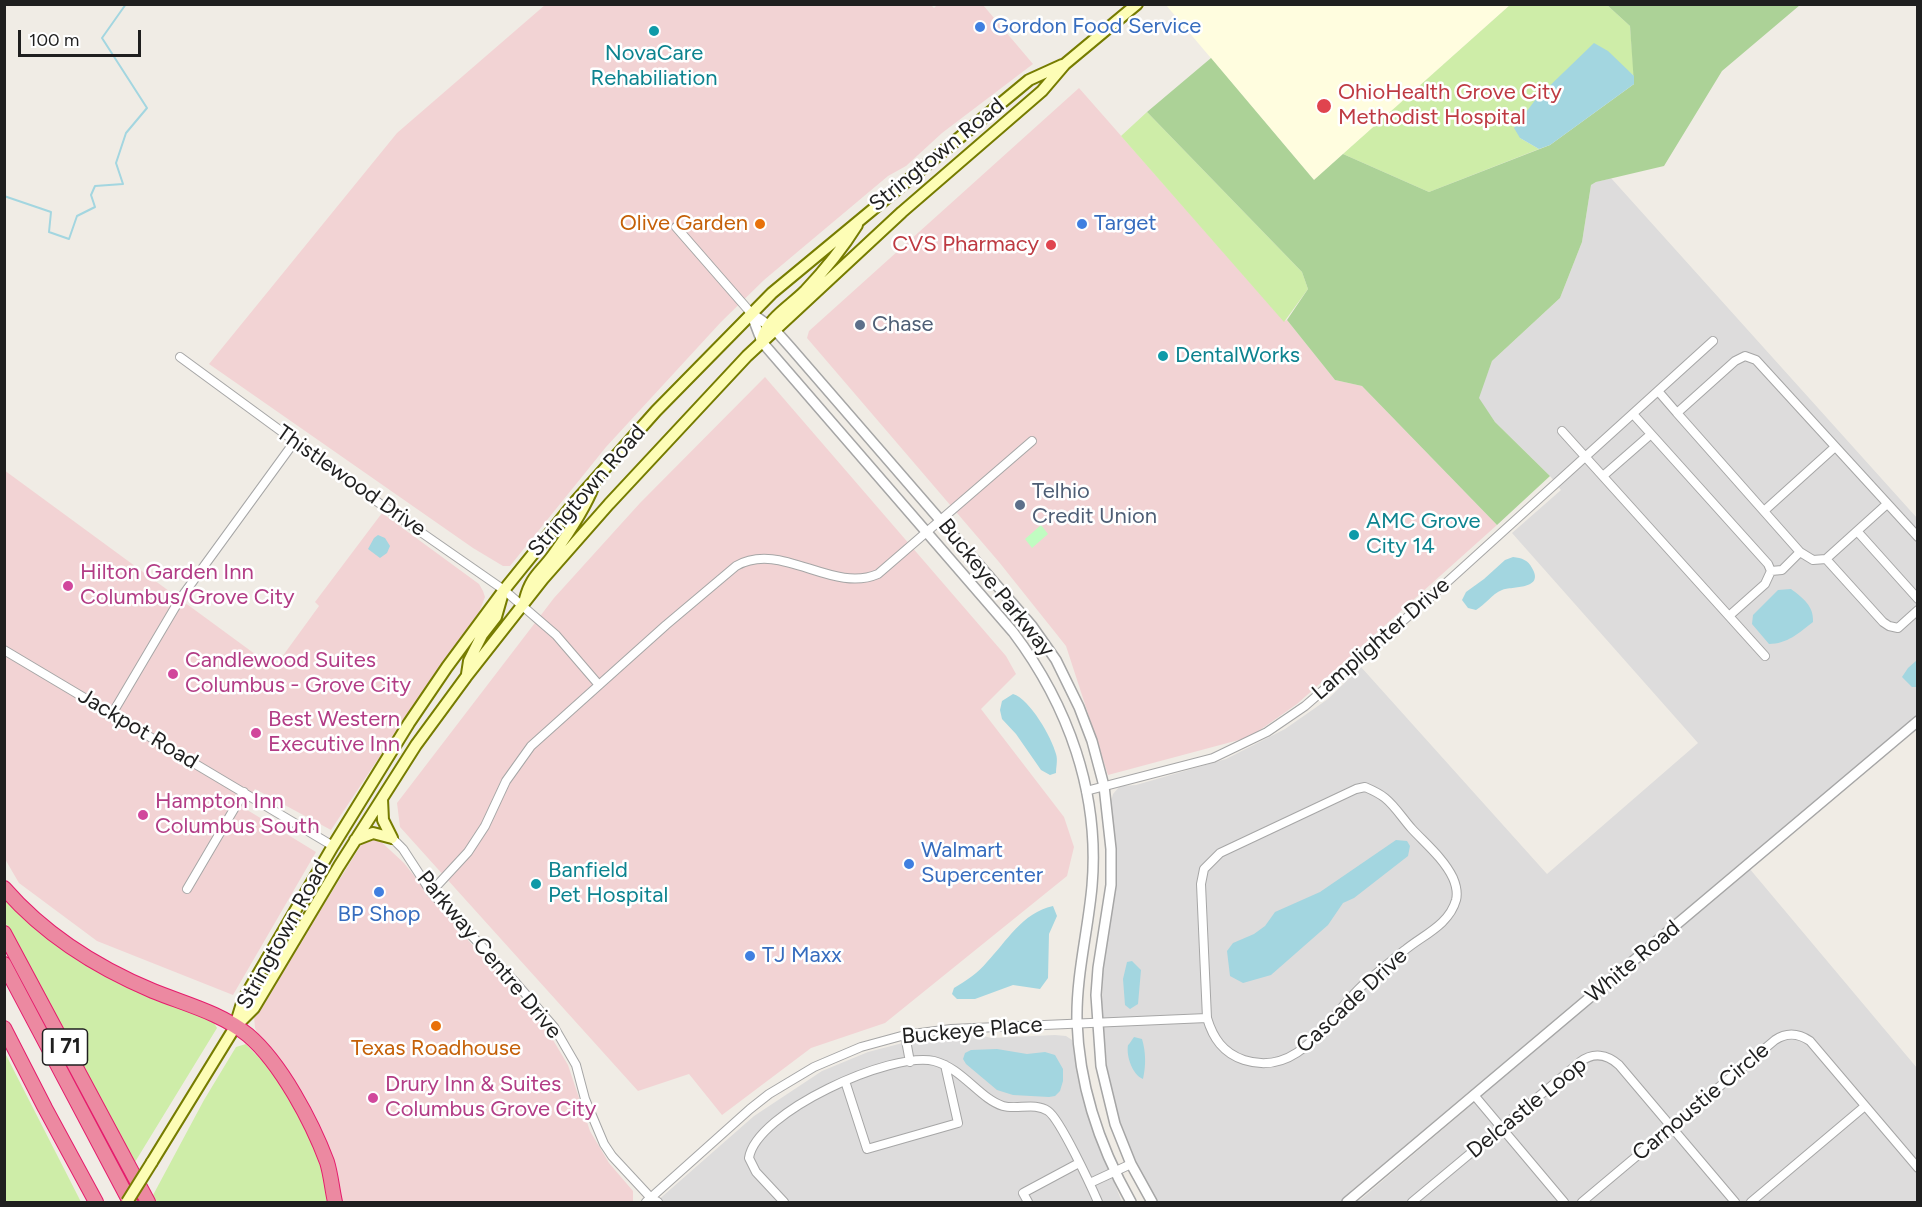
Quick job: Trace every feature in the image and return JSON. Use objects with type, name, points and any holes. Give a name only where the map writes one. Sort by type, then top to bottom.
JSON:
[{"type":"highway","points":[[4,888],[50,931],[94,962],[132,982],[212,1013],[247,1035],[258,1045],[302,1106],[327,1163],[335,1203]]},
{"type":"highway","name":"I 71","points":[[4,933],[148,1203]]},
{"type":"highway","name":"I 71","points":[[4,964],[129,1203]]},
{"type":"highway","name":"I 71","points":[[4,1028],[96,1203]]},
{"type":"main road","name":"Stringtown Road","points":[[129,1203],[235,1027],[254,1008],[382,797],[466,677],[543,579],[609,504],[762,342],[771,328],[1042,91],[1065,64],[1137,4]]},
{"type":"main road","name":"Stringtown Road","points":[[235,1027],[243,1000],[333,846],[409,723],[504,590],[596,477],[751,313],[862,217],[1029,80],[1065,64]]},
{"type":"main road","points":[[771,328],[847,241],[862,217]]},
{"type":"main road","points":[[523,605],[529,583],[553,555],[589,498],[596,477]]},
{"type":"main road","points":[[466,677],[469,661],[482,635],[496,617],[504,590]]},
{"type":"main road","points":[[382,797],[383,820],[393,838]]},
{"type":"main road","points":[[355,840],[373,833],[393,838]]},
{"type":"main road","points":[[288,952],[290,935],[338,853],[333,846]]},
{"type":"street","name":"Buckeye Parkway","points":[[676,226],[751,313],[771,328],[940,519],[1018,609],[1056,660],[1086,723],[1104,786],[1111,849],[1111,885],[1096,994],[1101,1066],[1115,1124],[1131,1164],[1152,1203]]},
{"type":"street","name":"Buckeye Parkway","points":[[751,313],[762,342],[1013,632],[1045,679],[1063,714],[1075,747],[1086,790],[1092,848],[1092,885],[1080,967],[1077,1023],[1088,1096],[1104,1148],[1131,1203]]},
{"type":"street","name":"Lamplighter Drive","points":[[1086,790],[1213,758],[1267,732],[1305,706],[1363,657],[1713,341]]},
{"type":"street","points":[[1677,413],[1735,361],[1745,356],[1756,360],[1917,537]]},
{"type":"street","name":"Thistlewood Drive","points":[[180,357],[379,503],[504,590],[556,634],[599,685]]},
{"type":"street","points":[[1658,391],[1800,552],[1813,560],[1826,559],[1887,504]]},
{"type":"street","points":[[1633,414],[1760,555],[1771,571]]},
{"type":"street","points":[[1562,431],[1765,656]]},
{"type":"street","points":[[1603,476],[1650,435]]},
{"type":"street","points":[[112,714],[186,591],[295,441]]},
{"type":"street","points":[[431,892],[468,852],[485,826],[506,781],[531,746],[666,625],[744,561],[754,558],[769,559],[851,579],[878,574],[1032,441]]},
{"type":"street","points":[[1764,511],[1835,447]]},
{"type":"street","points":[[1857,531],[1917,599]]},
{"type":"street","points":[[1771,571],[1782,570],[1800,552]]},
{"type":"street","points":[[1826,559],[1889,626],[1898,628],[1917,610]]},
{"type":"street","points":[[1728,616],[1765,584],[1771,571]]},
{"type":"street","name":"Jackpot Road","points":[[4,650],[333,846]]},
{"type":"street","name":"White Road","points":[[1347,1203],[1917,721]]},
{"type":"street","name":"Cascade Drive","points":[[1365,787],[1385,798],[1445,864],[1457,891],[1452,910],[1436,928],[1407,948],[1361,987],[1292,1058],[1267,1064],[1241,1059],[1227,1052],[1218,1042],[1207,1018],[1201,884],[1204,869],[1220,853],[1356,789],[1365,787]]},
{"type":"street","points":[[187,889],[244,792]]},
{"type":"street","name":"Parkway Centre Drive","points":[[393,838],[403,849],[431,892],[554,1027],[576,1065],[585,1099],[604,1144],[652,1201]]},
{"type":"street","name":"Buckeye Place","points":[[652,1201],[715,1140],[769,1094],[814,1067],[861,1047],[905,1035],[951,1029],[1207,1018]]},
{"type":"street","name":"Carnoustie Circle","points":[[1582,1203],[1775,1040],[1788,1034],[1810,1041],[1917,1168]]},
{"type":"street","points":[[905,1035],[910,1062]]},
{"type":"street","name":"Delcastle Loop","points":[[1412,1203],[1580,1062],[1596,1055],[1606,1057],[1619,1065],[1735,1203]]},
{"type":"street","points":[[784,1203],[756,1172],[749,1158],[752,1148],[765,1130],[811,1097],[845,1081],[890,1065],[924,1059],[945,1065],[994,1102],[1012,1107],[1038,1106],[1047,1110],[1054,1117],[1090,1183],[1098,1203]]},
{"type":"street","points":[[845,1081],[867,1149],[958,1123],[945,1065]]},
{"type":"street","points":[[1474,1095],[1564,1203]]},
{"type":"street","points":[[1752,1203],[1865,1106]]},
{"type":"street","points":[[1028,1203],[1023,1193],[1079,1163]]},
{"type":"street","points":[[1090,1183],[1131,1164]]},
{"type":"shaded area","points":[[930,4],[934,8],[937,5],[983,5],[1033,64],[942,133],[906,166],[888,176],[764,280],[721,322],[606,447],[510,566],[503,566],[473,548],[209,364],[397,133],[545,5]]},
{"type":"shaded area","name":"OhioHealth Grove City Methodist Hospital","points":[[1166,5],[1510,5],[1314,180]]},
{"type":"shaded area","points":[[1079,88],[1284,321],[1287,320],[1335,380],[1362,386],[1497,525],[1297,704],[1250,737],[1108,775],[1066,646],[999,562],[807,338],[809,331]]},
{"type":"shaded area","points":[[1611,178],[1917,518],[1917,715],[1351,1191],[1360,1200],[1749,868],[1917,1068],[1917,1202],[1158,1202],[1137,1167],[1121,1125],[1109,1087],[1104,1036],[1103,970],[1112,911],[1116,855],[1110,805],[1113,794],[1120,786],[1136,785],[1226,759],[1285,729],[1328,699],[1361,667],[1547,874],[1698,743],[1512,533],[1561,490],[1550,476],[1495,422],[1478,398],[1492,361],[1560,298],[1582,242],[1591,185]]},
{"type":"shaded area","points":[[765,377],[1006,656],[1016,674],[981,709],[1064,817],[1074,847],[1067,876],[885,1023],[811,1048],[722,1115],[689,1074],[638,1091],[400,827],[397,803],[554,598],[640,503]]},
{"type":"shaded area","points":[[4,470],[274,668],[319,606],[315,602],[382,513],[479,584],[483,591],[485,597],[478,615],[390,747],[384,750],[331,830],[255,789],[244,808],[316,852],[233,995],[97,941],[19,883],[5,859]]},
{"type":"shaded area","points":[[377,838],[404,863],[441,910],[544,1025],[568,1065],[590,1131],[609,1163],[633,1191],[633,1202],[339,1202],[327,1147],[288,1070],[261,1040],[255,1028],[254,1016],[363,842]]},
{"type":"shaded area","points":[[972,1033],[991,1038],[1055,1035],[1066,1036],[1072,1040],[1092,1128],[1122,1202],[656,1202],[754,1116],[822,1071],[868,1052],[922,1038]]},
{"type":"green space","points":[[1510,5],[1607,5],[1630,26],[1634,76],[1628,71],[1520,138],[1539,149],[1429,192],[1343,154]]},
{"type":"green space","points":[[1607,5],[1800,5],[1722,71],[1664,166],[1591,185],[1582,242],[1560,298],[1492,361],[1479,398],[1495,422],[1550,476],[1497,525],[1362,386],[1335,380],[1287,320],[1308,289],[1302,272],[1147,112],[1211,58],[1314,180],[1343,154],[1429,192],[1550,145],[1634,84],[1630,26]]},
{"type":"green space","points":[[1147,112],[1302,272],[1308,289],[1284,322],[1121,136]]},
{"type":"green space","points":[[1041,525],[1048,534],[1032,548],[1025,539]]},
{"type":"green space","points":[[5,897],[48,939],[76,958],[205,1017],[217,1028],[135,1162],[5,922]]},
{"type":"green space","points":[[246,1044],[271,1069],[293,1098],[318,1156],[327,1202],[156,1202],[152,1197],[204,1100],[236,1047]]},
{"type":"green space","points":[[5,1053],[81,1202],[5,1202]]},
{"type":"water","points":[[1594,43],[1608,51],[1634,76],[1634,84],[1550,145],[1539,149],[1520,138],[1514,128],[1536,99]]},
{"type":"water","points":[[378,535],[385,538],[390,546],[387,553],[380,558],[368,549]]},
{"type":"water","points":[[1513,557],[1529,563],[1535,575],[1531,584],[1502,590],[1476,610],[1468,608],[1462,600],[1466,592],[1505,560]]},
{"type":"water","points":[[1791,589],[1810,607],[1813,622],[1787,640],[1769,644],[1752,624],[1753,615],[1778,590]]},
{"type":"water","points":[[1917,660],[1917,687],[1912,687],[1902,677]]},
{"type":"water","points":[[1013,694],[1026,703],[1045,729],[1057,756],[1056,773],[1050,775],[1041,770],[1016,734],[1002,719],[1000,710],[1002,701]]},
{"type":"water","points":[[1396,840],[1407,841],[1410,846],[1408,856],[1354,898],[1343,903],[1328,925],[1271,975],[1243,983],[1230,976],[1227,951],[1233,943],[1254,934],[1265,926],[1275,912],[1320,892]]},
{"type":"water","points":[[1053,906],[1057,916],[1049,934],[1048,978],[1040,989],[1013,985],[975,999],[957,999],[952,994],[954,988],[980,970],[1024,921]]},
{"type":"water","points":[[1132,961],[1141,970],[1138,1004],[1130,1009],[1125,1005],[1123,979],[1127,962]]},
{"type":"water","points":[[1134,1037],[1142,1039],[1145,1059],[1143,1079],[1133,1070],[1128,1055],[1128,1045]]},
{"type":"water","points":[[997,1049],[1027,1054],[1045,1052],[1055,1055],[1063,1069],[1060,1091],[1055,1096],[1049,1097],[1013,1095],[997,1090],[963,1059],[965,1053],[971,1050]]},
{"type":"waterway","points":[[4,196],[51,212],[49,232],[69,239],[77,216],[95,207],[91,195],[95,186],[123,184],[116,163],[126,133],[147,108],[102,38],[126,4]]},
{"type":"place","name":"Gordon Food Service","points":[[980,27]]},
{"type":"place","name":"NovaCare Rehabiliation","points":[[654,31]]},
{"type":"place","name":"OhioHealth Grove City Methodist Hospital","points":[[1324,106]]},
{"type":"place","name":"Olive Garden","points":[[760,224]]},
{"type":"place","name":"Target","points":[[1082,224]]},
{"type":"place","name":"CVS Pharmacy","points":[[1051,245]]},
{"type":"place","name":"Chase","points":[[860,325]]},
{"type":"place","name":"DentalWorks","points":[[1163,356]]},
{"type":"place","name":"Telhio Credit Union","points":[[1020,505]]},
{"type":"place","name":"AMC Grove City 14","points":[[1354,535]]},
{"type":"place","name":"Hilton Garden Inn Columbus/Grove City","points":[[68,586]]},
{"type":"place","name":"Candlewood Suites Columbus - Grove City","points":[[173,674]]},
{"type":"place","name":"Best Western Executive Inn","points":[[256,733]]},
{"type":"place","name":"Hampton Inn Columbus South","points":[[143,815]]},
{"type":"place","name":"Walmart Supercenter","points":[[909,864]]},
{"type":"place","name":"Banfield Pet Hospital","points":[[536,884]]},
{"type":"place","name":"BP Shop","points":[[379,892]]},
{"type":"place","name":"TJ Maxx","points":[[750,956]]},
{"type":"place","name":"Texas Roadhouse","points":[[436,1026]]},
{"type":"place","name":"Drury Inn & Suites Columbus Grove City","points":[[373,1098]]}]
